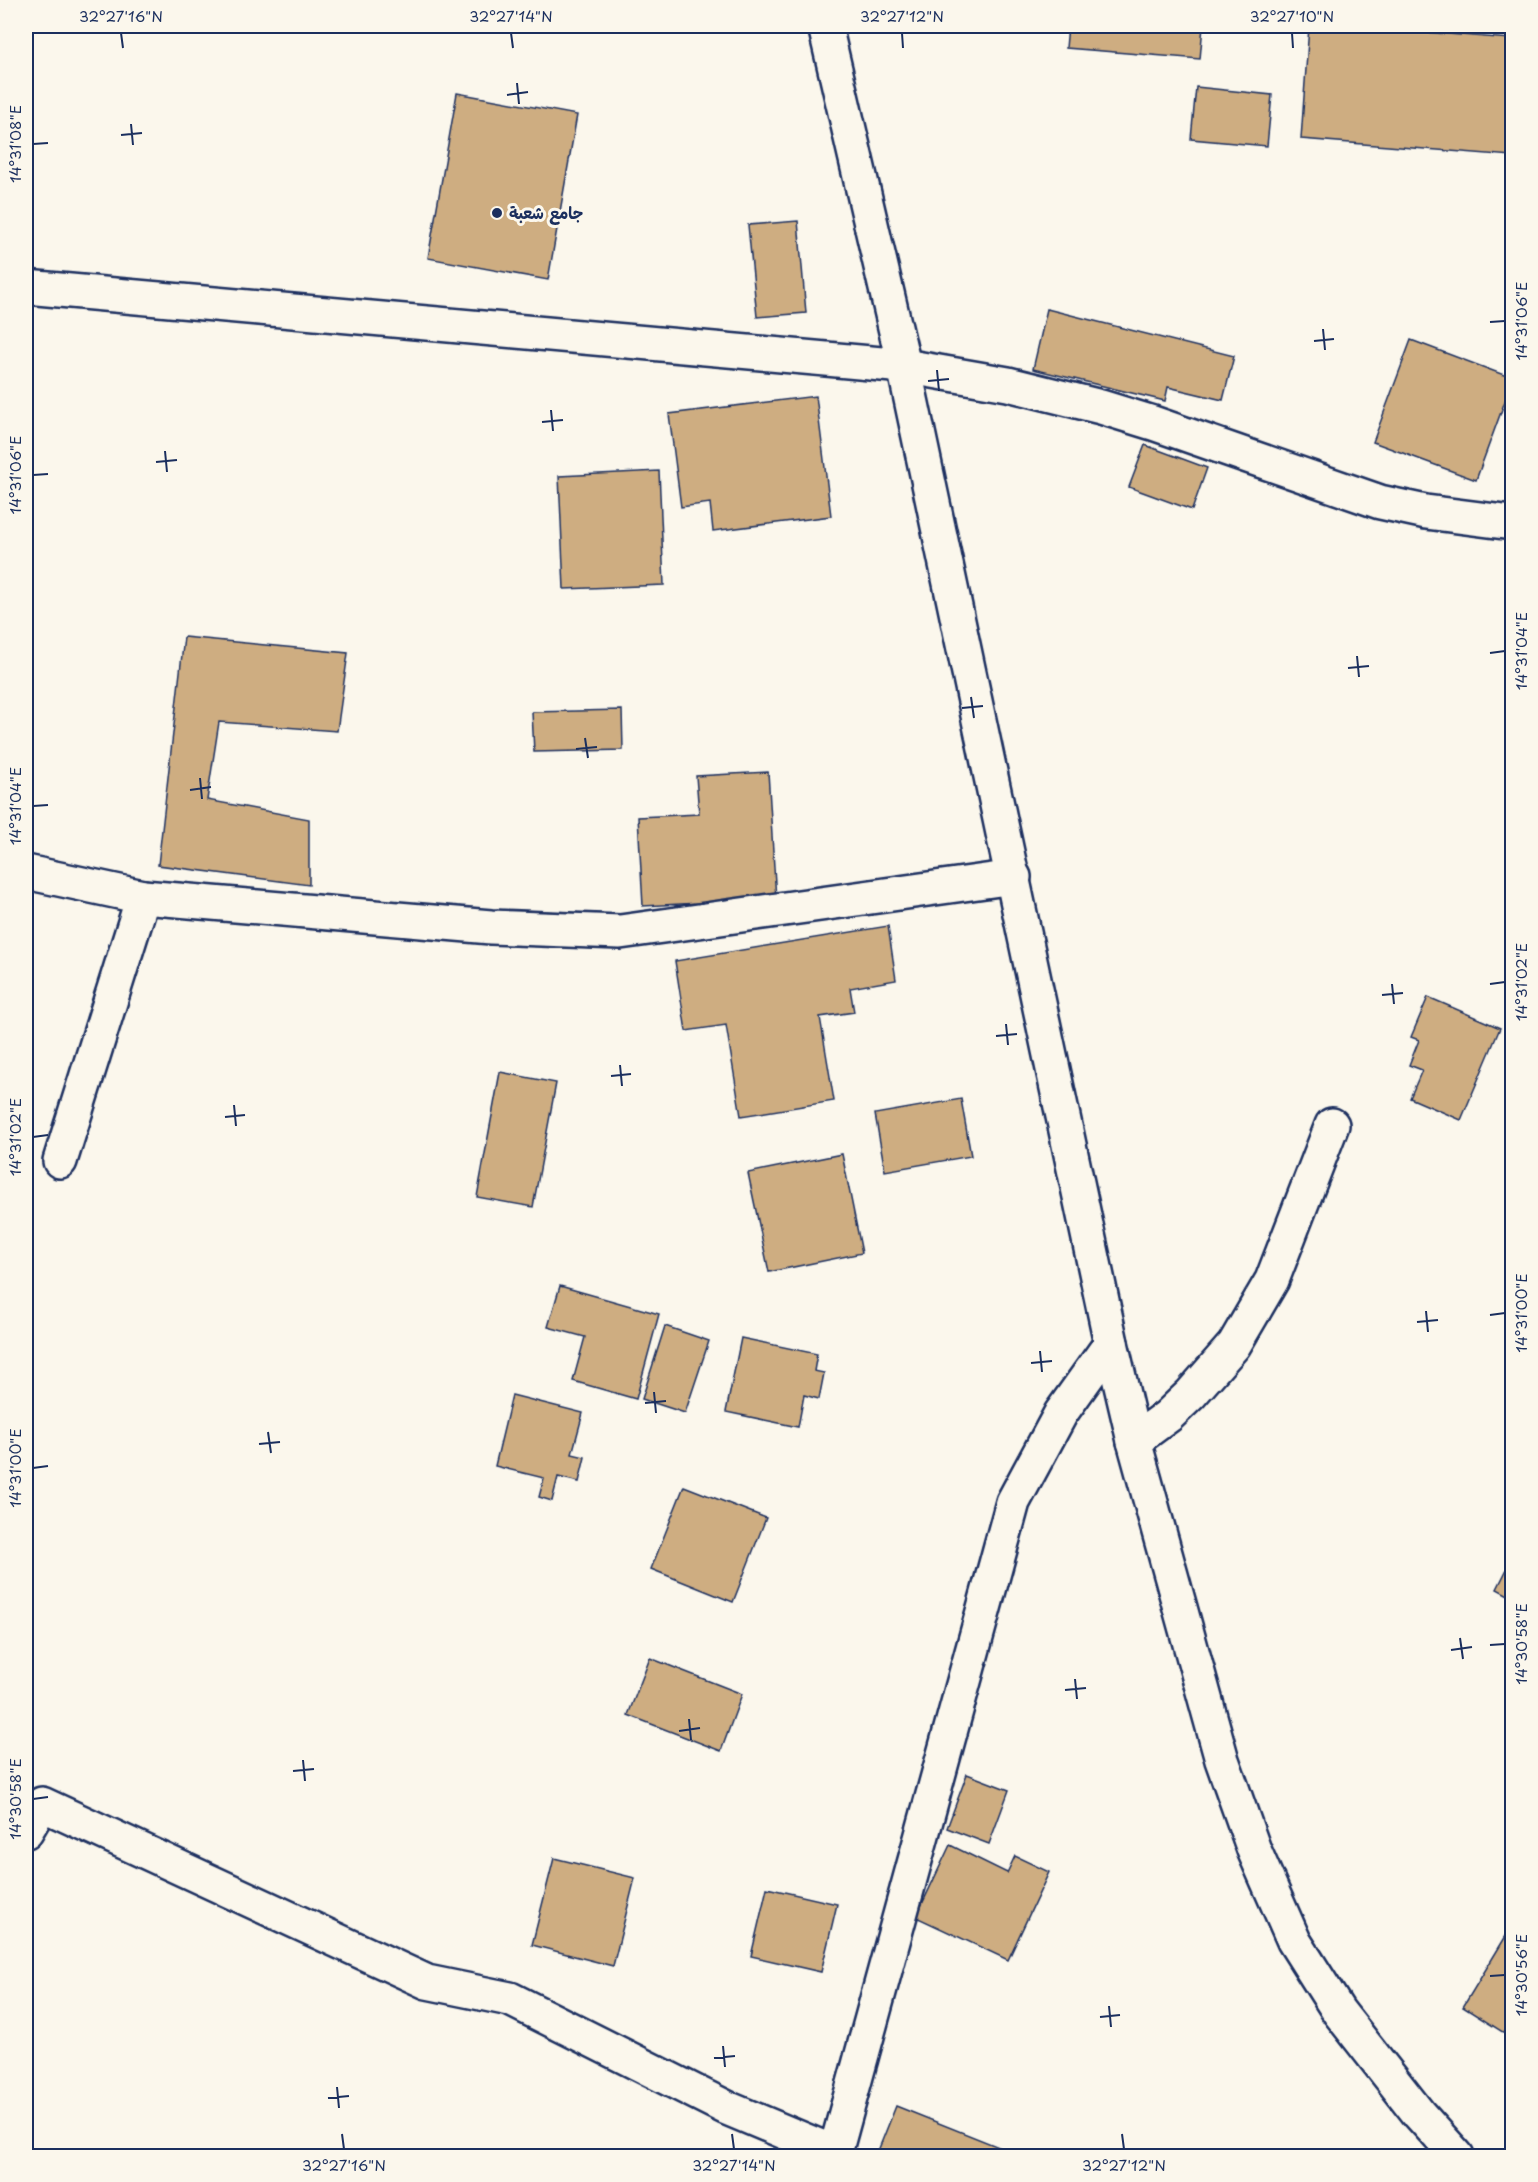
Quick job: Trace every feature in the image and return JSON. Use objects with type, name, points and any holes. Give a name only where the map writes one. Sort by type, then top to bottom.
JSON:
[{"type":"street","points":[[825,26],[904,366],[1111,1343],[1134,1441],[1222,1760],[1254,1850],[1294,1941],[1340,2012],[1419,2115],[1457,2157]]},
{"type":"street","points":[[26,287],[904,366],[1008,384],[1101,407],[1154,423],[1380,502],[1426,513],[1512,523]]},
{"type":"street","points":[[26,872],[143,897],[491,927],[620,933],[1014,877]]},
{"type":"street","points":[[60,1161],[143,897]]},
{"type":"street","points":[[1134,1441],[1168,1416],[1191,1394],[1234,1345],[1272,1280],[1332,1125]]},
{"type":"street","points":[[31,1809],[427,1982],[510,1999],[727,2108],[835,2155],[1013,1502],[1061,1413],[1111,1343]]},
{"type":"building","points":[[1068,26],[1203,26],[1200,59],[1066,48]]},
{"type":"building","points":[[1309,26],[1344,26],[1512,39],[1512,156],[1301,139]]},
{"type":"building","points":[[1196,87],[1272,95],[1267,146],[1191,139]]},
{"type":"building","points":[[457,93],[577,115],[548,280],[428,258]]},
{"type":"building","points":[[798,221],[806,313],[757,317],[748,225]]},
{"type":"building","points":[[1047,309],[1234,356],[1223,400],[1168,387],[1165,401],[1033,369]]},
{"type":"building","points":[[1411,340],[1512,378],[1476,480],[1373,442]]},
{"type":"building","points":[[816,396],[831,516],[713,531],[710,503],[681,507],[669,414]]},
{"type":"building","points":[[1145,445],[1207,468],[1192,510],[1129,487]]},
{"type":"building","points":[[659,471],[664,585],[564,589],[559,476]]},
{"type":"building","points":[[184,637],[348,653],[337,731],[219,722],[207,800],[309,819],[309,885],[158,865]]},
{"type":"building","points":[[622,710],[623,750],[534,752],[532,712]]},
{"type":"building","points":[[768,772],[776,899],[643,906],[638,817],[699,814],[696,776]]},
{"type":"building","points":[[888,926],[896,980],[850,988],[854,1012],[820,1017],[834,1101],[741,1116],[726,1025],[686,1031],[675,961]]},
{"type":"building","points":[[1428,997],[1500,1028],[1461,1120],[1410,1098],[1422,1070],[1409,1065],[1419,1040],[1411,1037]]},
{"type":"building","points":[[500,1072],[556,1083],[533,1207],[477,1197]]},
{"type":"building","points":[[961,1099],[971,1156],[885,1171],[875,1114]]},
{"type":"building","points":[[842,1154],[862,1253],[769,1272],[748,1173]]},
{"type":"building","points":[[560,1286],[659,1314],[636,1399],[573,1381],[585,1337],[548,1327]]},
{"type":"building","points":[[665,1326],[709,1341],[685,1413],[642,1399]]},
{"type":"building","points":[[741,1338],[817,1354],[814,1371],[824,1373],[819,1399],[804,1395],[798,1427],[726,1412]]},
{"type":"building","points":[[512,1395],[583,1413],[572,1454],[585,1457],[579,1482],[558,1477],[552,1501],[539,1497],[544,1478],[495,1466]]},
{"type":"building","points":[[684,1486],[766,1518],[733,1602],[651,1569]]},
{"type":"building","points":[[1512,1559],[1512,1597],[1497,1589]]},
{"type":"building","points":[[650,1658],[742,1694],[721,1751],[628,1715]]},
{"type":"building","points":[[967,1774],[1009,1790],[989,1844],[947,1828]]},
{"type":"building","points":[[950,1845],[1007,1873],[1015,1856],[1049,1872],[1008,1960],[916,1917]]},
{"type":"building","points":[[554,1858],[635,1878],[613,1966],[532,1945]]},
{"type":"building","points":[[767,1888],[837,1904],[821,1972],[751,1956]]},
{"type":"building","points":[[1512,1926],[1512,2038],[1463,2007]]},
{"type":"building","points":[[896,2106],[1014,2153],[1012,2156],[876,2156]]},
{"type":"place","name":"جامع شعبة","points":[[497,213]]}]
